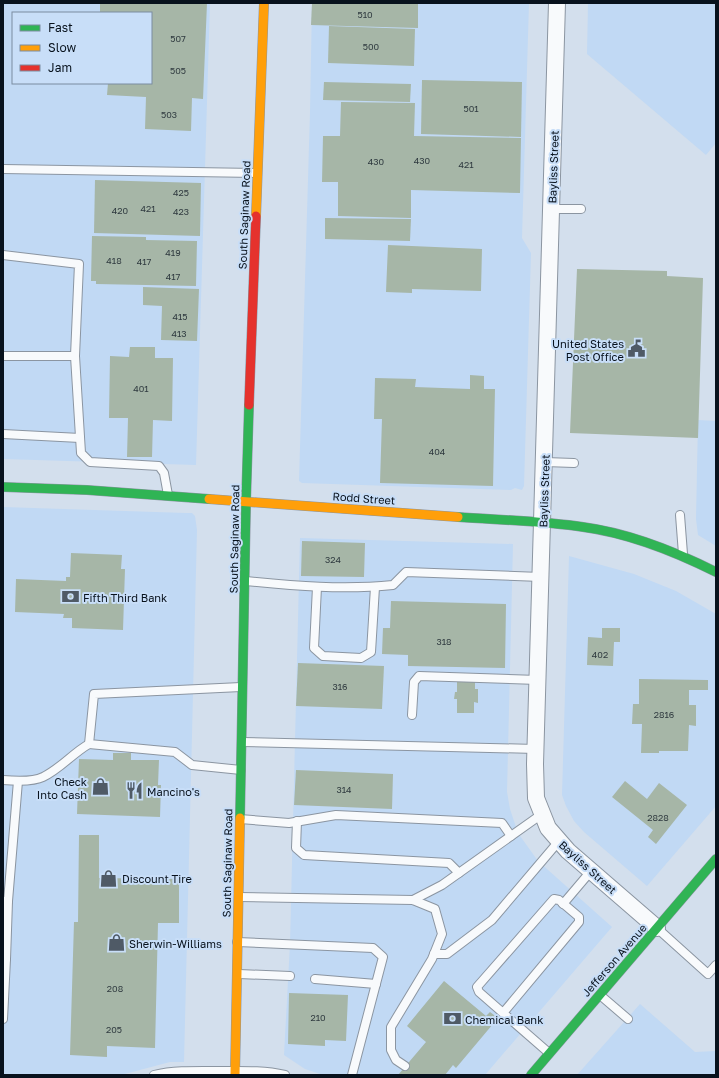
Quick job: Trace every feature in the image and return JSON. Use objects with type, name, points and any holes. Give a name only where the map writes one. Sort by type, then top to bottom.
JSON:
[{"type":"main road","name":"South Saginaw Road","points":[[235,1073],[246,502],[264,3]]},
{"type":"main road","name":"Rodd Street","points":[[3,487],[87,490],[584,527],[630,538],[683,556],[716,572]]},
{"type":"main road","name":"Jefferson Avenue","points":[[531,1075],[716,859]]},
{"type":"street","name":"Bayliss Street","points":[[557,3],[536,749],[536,798],[548,828],[568,851],[657,928]]},
{"type":"lane","points":[[3,169],[258,173]]},
{"type":"lane","points":[[552,209],[582,209]]},
{"type":"lane","points":[[3,255],[79,264],[75,356],[81,453],[90,462],[160,466],[164,473],[168,496]]},
{"type":"lane","points":[[3,356],[75,356]]},
{"type":"lane","points":[[3,434],[80,438]]},
{"type":"lane","points":[[545,462],[574,463]]},
{"type":"lane","points":[[680,515],[683,556]]},
{"type":"lane","points":[[245,581],[316,587],[375,587],[393,585],[406,572],[541,577]]},
{"type":"lane","points":[[316,587],[314,648],[323,656],[361,658],[371,652],[375,587]]},
{"type":"lane","points":[[412,715],[414,682],[419,676],[538,680]]},
{"type":"lane","points":[[89,744],[94,694],[242,687]]},
{"type":"lane","points":[[241,742],[536,749]]},
{"type":"lane","points":[[3,780],[18,781],[42,777],[63,764],[89,744],[175,752],[192,764],[240,770]]},
{"type":"lane","points":[[3,1019],[6,901],[18,781]]},
{"type":"lane","points":[[412,900],[442,885],[542,814]]},
{"type":"lane","points":[[240,819],[280,823],[336,815],[502,823],[511,836]]},
{"type":"lane","points":[[297,821],[296,848],[304,855],[449,863],[459,873]]},
{"type":"lane","points":[[434,954],[447,954],[492,920],[559,841]]},
{"type":"lane","points":[[563,904],[591,871]]},
{"type":"lane","points":[[238,897],[412,900],[435,909],[442,934],[434,954],[391,1028],[391,1050],[396,1060],[405,1066]]},
{"type":"lane","points":[[503,1013],[579,922],[579,917],[559,900],[554,899],[477,987],[479,992],[503,1013],[550,1053]]},
{"type":"lane","points":[[657,928],[708,974],[716,965]]},
{"type":"lane","points":[[237,942],[373,948],[383,957],[352,1075]]},
{"type":"lane","points":[[236,973],[290,976]]},
{"type":"lane","points":[[315,979],[376,984]]},
{"type":"lane","points":[[600,995],[628,1019]]},
{"type":"lane","points":[[154,1075],[185,1071],[235,1073],[260,1071],[285,1075]]},
{"type":"shaded area","points":[[3,3],[210,3],[196,465],[3,459]]},
{"type":"shaded area","points":[[312,3],[529,3],[522,238],[531,253],[524,486],[522,490],[515,488],[511,490],[302,483],[299,481]]},
{"type":"shaded area","points":[[588,3],[716,3],[716,143],[706,155],[587,54]]},
{"type":"shaded area","points":[[698,420],[716,421],[716,546],[698,535],[696,519]]},
{"type":"shaded area","points":[[3,507],[192,513],[195,516],[197,530],[184,1062],[170,1062],[121,1075],[3,1075]]},
{"type":"shaded area","points":[[300,538],[513,544],[507,792],[510,809],[518,833],[538,861],[612,927],[485,1075],[323,1075],[305,1069],[284,1055],[290,944]]},
{"type":"shaded area","points":[[569,556],[634,574],[676,591],[716,614],[716,806],[647,886],[584,832],[574,821],[562,795]]},
{"type":"shaded area","points":[[640,1004],[695,1052],[716,1051],[716,1075],[577,1075]]},
{"type":"building","points":[[100,3],[207,3],[203,99],[192,98],[191,131],[145,129],[146,97],[107,95],[108,84],[152,84],[152,12],[100,12]]},
{"type":"building","points":[[312,3],[418,3],[418,28],[311,25]]},
{"type":"building","points":[[329,26],[415,29],[414,66],[328,63]]},
{"type":"building","points":[[422,80],[522,82],[521,137],[421,134]]},
{"type":"building","points":[[324,82],[411,84],[410,102],[323,100]]},
{"type":"building","points":[[341,102],[415,103],[414,136],[521,138],[520,193],[411,190],[411,218],[338,216],[338,182],[322,182],[323,136],[340,136]]},
{"type":"building","points":[[95,180],[201,183],[200,236],[94,233]]},
{"type":"building","points":[[325,218],[411,219],[410,241],[325,239]]},
{"type":"building","points":[[92,236],[146,237],[146,240],[197,241],[196,286],[96,284],[96,281],[91,281]]},
{"type":"building","points":[[388,245],[482,249],[481,291],[412,289],[412,293],[386,292]]},
{"type":"building","name":"United States Post Office","points":[[577,269],[667,271],[667,276],[703,278],[698,438],[570,433]]},
{"type":"building","points":[[143,287],[199,289],[197,341],[161,340],[162,306],[143,305]]},
{"type":"building","points":[[130,347],[155,347],[155,358],[173,358],[172,421],[153,420],[152,457],[127,457],[128,418],[109,418],[110,356],[129,357]]},
{"type":"building","points":[[470,375],[484,376],[484,389],[495,389],[493,486],[380,483],[382,419],[374,419],[375,378],[416,379],[415,387],[470,389]]},
{"type":"building","points":[[302,541],[365,543],[364,577],[301,576]]},
{"type":"building","name":"Fifth Third Bank","points":[[71,553],[122,555],[121,569],[125,569],[123,630],[72,628],[72,618],[63,618],[64,614],[15,612],[16,579],[66,581],[66,577],[70,577]]},
{"type":"building","points":[[391,601],[506,604],[505,668],[408,666],[408,655],[382,654],[383,628],[390,628]]},
{"type":"building","points":[[602,628],[620,628],[620,642],[614,642],[613,666],[587,665],[588,637],[602,638]]},
{"type":"building","points":[[298,663],[384,666],[382,709],[296,706]]},
{"type":"building","points":[[457,679],[475,679],[475,689],[478,689],[478,703],[474,702],[474,713],[457,713],[457,699],[454,699],[455,692],[457,692]]},
{"type":"building","points":[[639,679],[708,680],[708,690],[689,690],[689,705],[696,705],[696,726],[689,725],[688,751],[659,751],[659,753],[641,753],[642,724],[632,724],[633,704],[639,704]]},
{"type":"building","points":[[113,753],[131,753],[131,760],[159,760],[158,785],[161,785],[160,817],[77,814],[79,759],[113,760]]},
{"type":"building","points":[[296,770],[393,774],[392,809],[294,805]]},
{"type":"building","points":[[625,781],[647,799],[659,783],[687,805],[656,844],[648,837],[653,830],[612,797]]},
{"type":"building","points":[[79,835],[99,835],[99,878],[179,879],[179,923],[158,923],[155,1048],[107,1046],[107,1057],[70,1055],[74,922],[78,922]]},
{"type":"building","points":[[444,981],[486,1016],[490,1012],[498,1018],[456,1068],[453,1065],[445,1075],[398,1075],[426,1042],[407,1026]]},
{"type":"building","points":[[289,993],[348,995],[346,1041],[325,1040],[325,1046],[288,1044]]},
{"type":"traffic: fast","points":[[240,818],[249,405]]},
{"type":"traffic: fast","points":[[3,487],[87,490],[209,499]]},
{"type":"traffic: fast","points":[[458,517],[552,523],[600,530],[651,544],[685,557],[716,572]]},
{"type":"traffic: fast","points":[[531,1075],[716,859]]},
{"type":"traffic: slow","points":[[256,216],[264,3]]},
{"type":"traffic: slow","points":[[209,499],[458,517]]},
{"type":"traffic: slow","points":[[235,1075],[240,818]]},
{"type":"traffic: jam","points":[[249,405],[256,216]]},
{"type":"place","name":"United States Post Office","points":[[637,349]]},
{"type":"place","name":"Fifth Third Bank","points":[[70,597]]},
{"type":"place","name":"Check Into Cash","points":[[100,787]]},
{"type":"place","name":"Mancino's","points":[[134,791]]},
{"type":"place","name":"Discount Tire","points":[[109,878]]},
{"type":"place","name":"Sherwin-Williams","points":[[116,943]]},
{"type":"place","name":"Chemical Bank","points":[[452,1019]]}]
